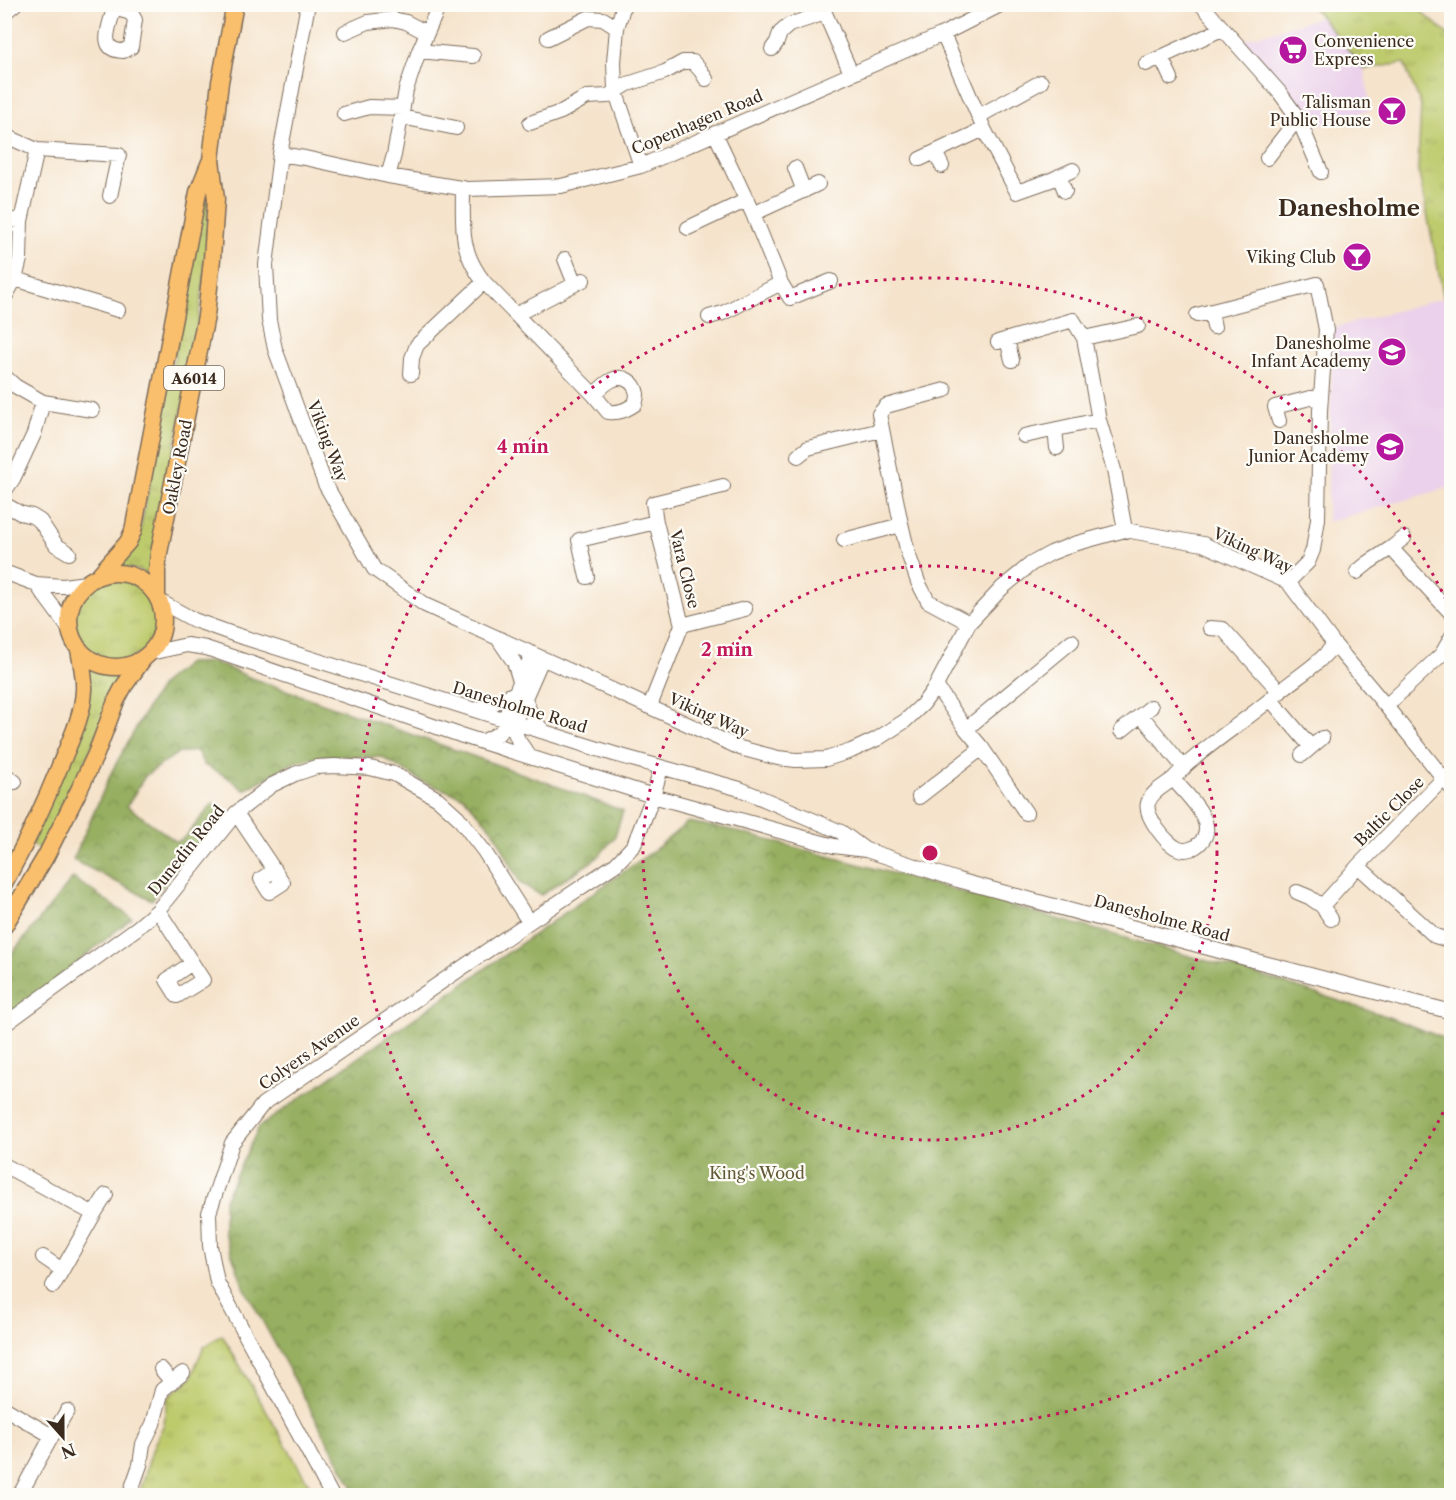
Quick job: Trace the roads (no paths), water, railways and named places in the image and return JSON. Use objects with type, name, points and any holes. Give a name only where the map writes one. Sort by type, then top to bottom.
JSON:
[{"type":"main road","name":"Oakley Road","points":[[159,599],[157,570],[159,553],[206,316],[216,199],[211,160],[220,82],[235,4]]},
{"type":"main road","name":"Oakley Road","points":[[92,579],[128,542],[132,531],[198,192],[211,160]]},
{"type":"main road","points":[[4,926],[46,856],[79,790],[124,686],[158,642],[163,629],[164,615],[159,599],[149,585],[138,577],[112,572],[92,579],[77,593],[71,604],[70,630],[79,649],[89,659],[102,665],[116,667],[130,665],[147,656]]},
{"type":"main road","points":[[4,883],[21,853],[53,783],[82,707],[84,688],[79,649]]},
{"type":"street","points":[[4,13],[15,4]]},
{"type":"street","name":"Viking Way","points":[[308,4],[280,154],[266,265],[269,320],[275,349],[325,484],[374,569],[425,605],[740,748],[778,758],[826,759],[877,739],[905,721],[923,704],[936,686],[969,623],[1002,588],[1031,564],[1074,544],[1125,530],[1203,544],[1288,582],[1334,644],[1447,784]]},
{"type":"street","points":[[388,176],[406,90],[438,4]]},
{"type":"street","points":[[624,4],[617,28],[614,62],[615,90],[641,166]]},
{"type":"street","name":"Copenhagen Road","points":[[280,154],[388,176],[463,188],[561,186],[641,166],[943,34],[1002,4]]},
{"type":"street","points":[[1201,4],[1280,93],[1298,118],[1321,172]]},
{"type":"street","points":[[772,49],[780,33],[789,25],[823,9],[851,73]]},
{"type":"street","points":[[548,38],[588,18],[603,19],[617,28]]},
{"type":"street","points":[[345,32],[368,22],[393,19],[406,22],[427,33]]},
{"type":"street","points":[[1146,64],[1222,29]]},
{"type":"street","points":[[943,34],[984,129],[1017,192],[1073,170]]},
{"type":"street","points":[[419,51],[473,56]]},
{"type":"street","points":[[1161,57],[1171,78]]},
{"type":"street","points":[[530,123],[561,112],[587,97],[608,96],[628,84],[665,72],[682,62],[693,62],[706,79]]},
{"type":"street","points":[[979,116],[1041,82]]},
{"type":"street","points":[[344,114],[369,107],[402,112],[456,128]]},
{"type":"street","points":[[1267,158],[1298,118]]},
{"type":"street","points":[[920,159],[984,129]]},
{"type":"street","points":[[715,133],[796,312]]},
{"type":"street","points":[[4,135],[37,150],[119,155],[110,196]]},
{"type":"street","points":[[4,299],[15,279],[20,259],[21,221],[37,150]]},
{"type":"street","points":[[936,152],[942,166]]},
{"type":"street","points":[[795,168],[804,191]]},
{"type":"street","points":[[1059,176],[1065,191]]},
{"type":"street","points":[[753,214],[818,184]]},
{"type":"street","points":[[463,188],[464,238],[474,268],[484,282],[594,395]]},
{"type":"street","points":[[688,228],[747,200]]},
{"type":"street","points":[[4,219],[21,221]]},
{"type":"street","points":[[517,314],[579,282],[565,259]]},
{"type":"street","points":[[15,279],[118,310]]},
{"type":"street","points":[[790,298],[831,281]]},
{"type":"street","points":[[411,374],[412,358],[417,345],[484,282]]},
{"type":"street","points":[[708,317],[726,319],[782,283]]},
{"type":"street","points":[[1214,327],[1204,313],[1317,284],[1326,330],[1321,398],[1318,519],[1313,550],[1308,562],[1288,582]]},
{"type":"street","points":[[1012,360],[1002,340],[1073,320],[1084,338],[1099,420],[1113,470],[1125,530]]},
{"type":"street","points":[[1084,338],[1138,326]]},
{"type":"street","points":[[4,376],[15,386],[43,402],[92,410]]},
{"type":"street","points":[[945,390],[886,406],[879,414],[901,525],[918,582],[928,601],[969,623]]},
{"type":"street","points":[[1279,421],[1269,409],[1310,398],[1321,398]]},
{"type":"street","points":[[4,492],[13,479],[34,434],[43,402]]},
{"type":"street","points":[[1024,436],[1099,420]]},
{"type":"street","points":[[798,456],[808,448],[881,430]]},
{"type":"street","points":[[1054,430],[1057,447]]},
{"type":"street","name":"Vara Close","points":[[650,706],[682,625],[653,503],[716,492]]},
{"type":"street","points":[[4,504],[40,521],[56,545],[69,553]]},
{"type":"street","name":"Vara Close","points":[[586,577],[579,540],[656,522]]},
{"type":"street","points":[[844,540],[901,525]]},
{"type":"street","points":[[1357,572],[1404,538]]},
{"type":"street","points":[[1391,548],[1452,614]]},
{"type":"street","points":[[4,572],[36,585],[63,586],[92,579]]},
{"type":"street","points":[[36,585],[70,630]]},
{"type":"street","name":"Danesholme Road","points":[[159,599],[194,620],[233,634],[510,722],[661,768],[740,789],[841,832],[866,850]]},
{"type":"street","name":"Vara Close","points":[[682,625],[745,609]]},
{"type":"street","points":[[1210,628],[1223,629],[1312,747]]},
{"type":"street","points":[[1386,706],[1442,654],[1452,636]]},
{"type":"street","points":[[498,638],[514,662],[527,706],[544,732]]},
{"type":"street","points":[[966,729],[1072,641]]},
{"type":"street","points":[[1173,779],[1204,817],[1206,825],[1203,841],[1198,846],[1185,850],[1172,846],[1152,822],[1147,809],[1153,794],[1327,655],[1334,644]]},
{"type":"street","name":"Danesholme Road","points":[[147,656],[187,645],[206,648],[482,742],[653,796],[834,846],[866,850],[958,880],[1452,1012]]},
{"type":"street","points":[[530,757],[518,740],[507,713],[523,689],[537,656]]},
{"type":"street","points":[[474,710],[488,706],[523,689],[548,674],[571,672]]},
{"type":"street","points":[[936,686],[1026,813]]},
{"type":"street","points":[[1121,731],[1146,711],[1184,768]]},
{"type":"street","points":[[482,742],[498,734],[510,722]]},
{"type":"street","points":[[919,797],[982,748]]},
{"type":"street","name":"Dunedin Road","points":[[4,1025],[137,928],[158,910],[236,813],[272,785],[316,767],[370,768],[394,774],[438,799],[458,818],[484,851],[529,922]]},
{"type":"street","name":"Colyers Avenue","points":[[332,1496],[217,1282],[210,1246],[209,1213],[232,1143],[263,1104],[616,864],[634,845],[661,768]]},
{"type":"street","name":"Baltic Close","points":[[1322,906],[1358,866],[1447,784]]},
{"type":"street","points":[[236,813],[275,870]]},
{"type":"street","name":"Baltic Close","points":[[1358,866],[1436,936],[1452,941]]},
{"type":"street","points":[[1297,892],[1322,906],[1331,919]]},
{"type":"street","points":[[158,910],[192,963]]},
{"type":"street","points":[[4,1166],[94,1214]]},
{"type":"street","points":[[53,1286],[106,1195]]},
{"type":"street","points":[[43,1257],[62,1270]]},
{"type":"street","points":[[160,1369],[172,1382]]},
{"type":"street","points":[[129,1496],[140,1466],[143,1444],[153,1424],[162,1390],[183,1373]]},
{"type":"street","points":[[4,1408],[52,1436]]},
{"type":"street","points":[[19,1496],[67,1411]]},
{"type":"place","name":"Convenience Express","points":[[1293,50]]},
{"type":"place","name":"Talisman Public House","points":[[1392,111]]},
{"type":"place","name":"Viking Club","points":[[1357,257]]},
{"type":"place","name":"Danesholme Infant Academy","points":[[1392,352]]},
{"type":"place","name":"Danesholme Junior Academy","points":[[1390,447]]},
{"type":"district","name":"Danesholme","points":[[1349,208]]},
{"type":"park label","name":"King's Wood","points":[[757,1173]]}]
